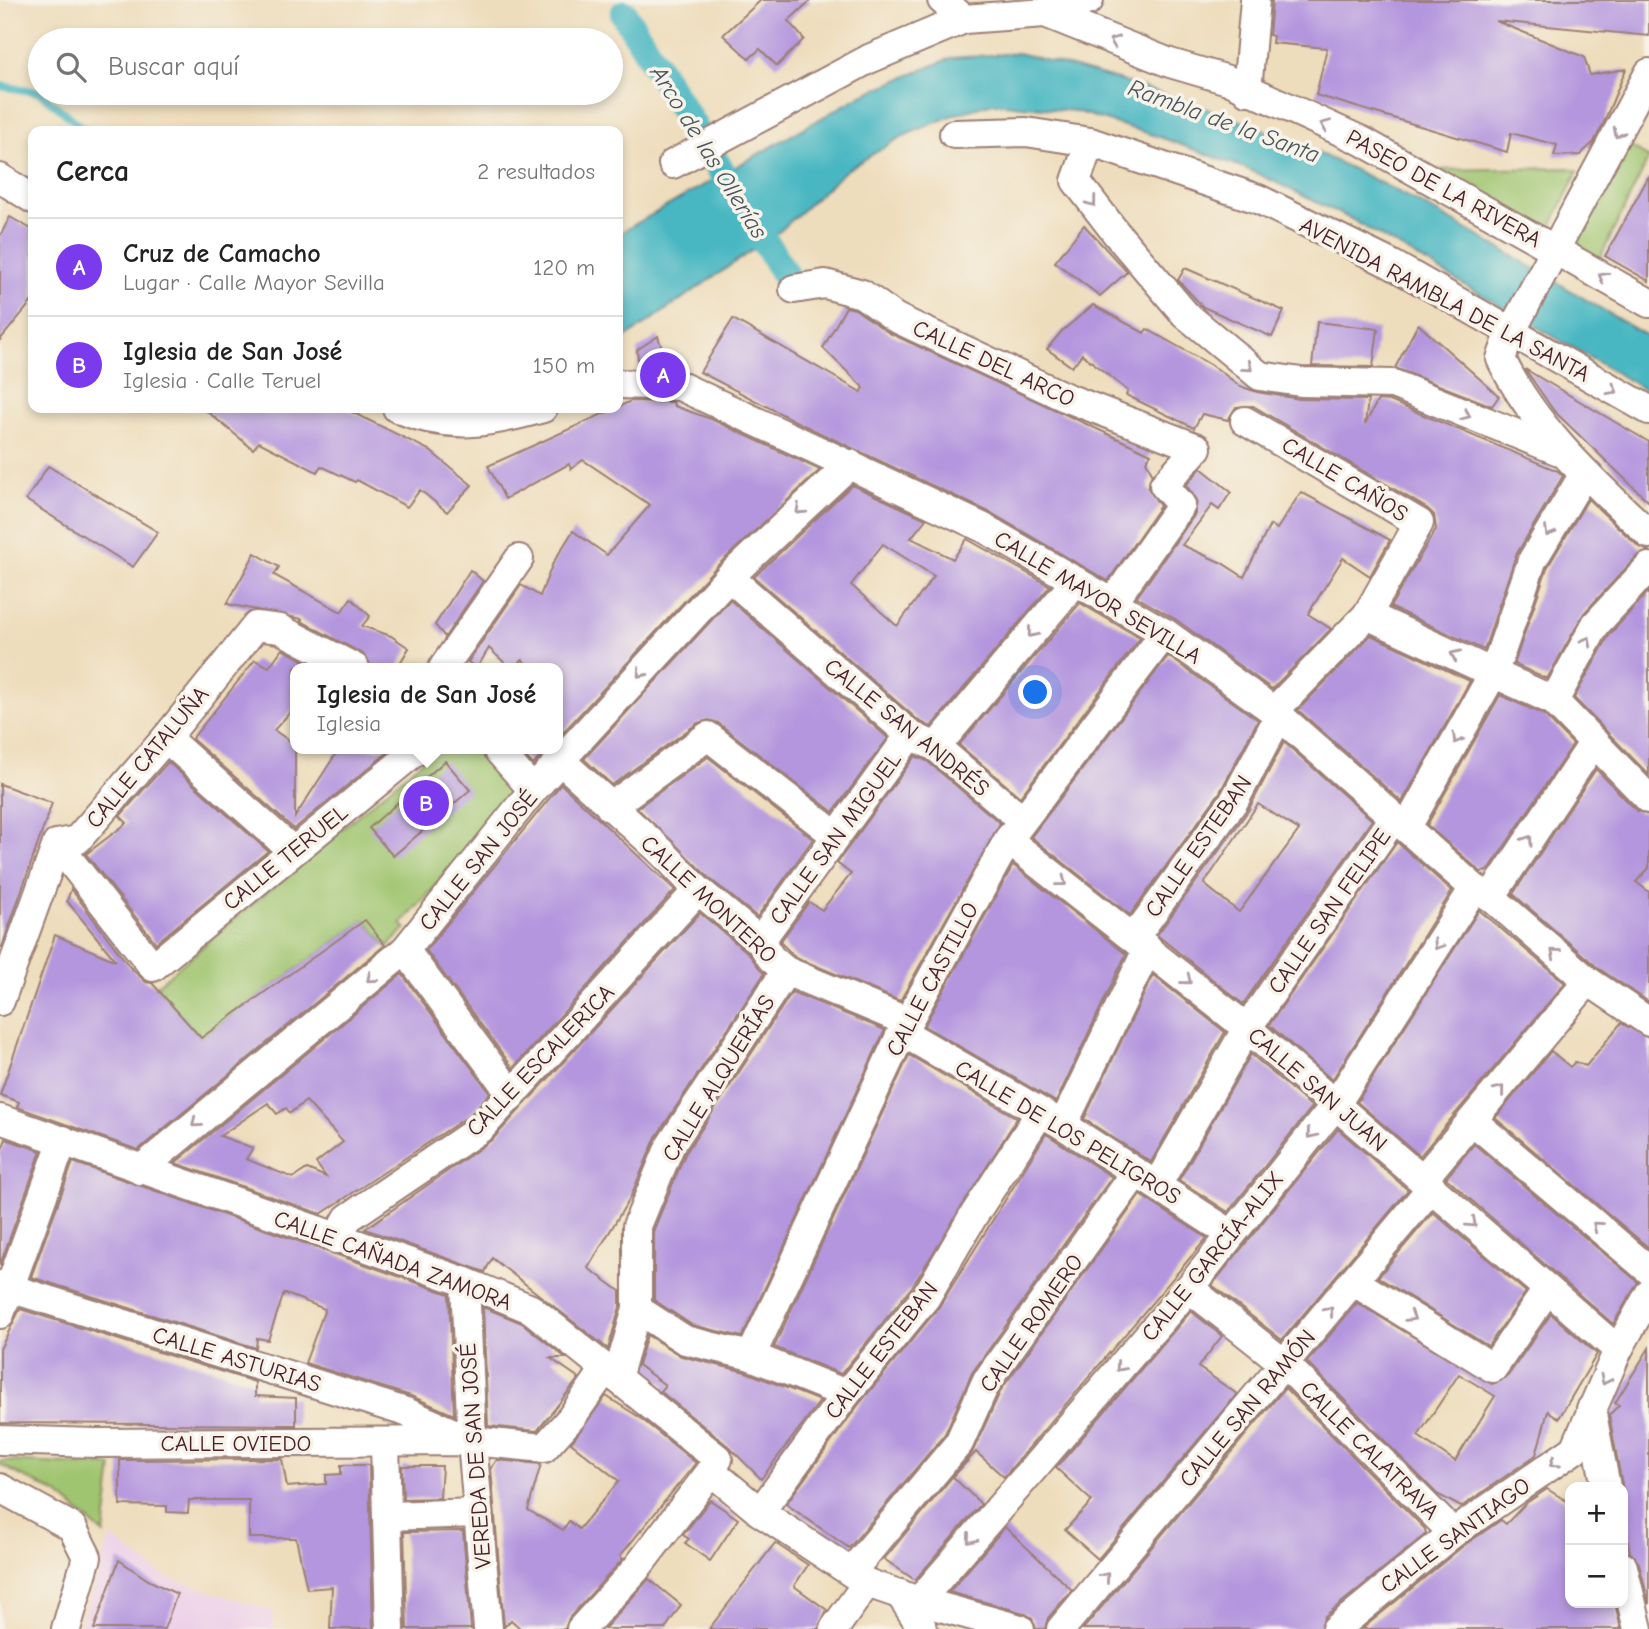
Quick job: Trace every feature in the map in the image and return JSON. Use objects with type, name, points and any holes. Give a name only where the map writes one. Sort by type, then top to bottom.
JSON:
[{"type":"street","points":[[942,0],[964,19]]},
{"type":"street","points":[[1045,13],[1089,0]]},
{"type":"street","points":[[1247,92],[1255,0]]},
{"type":"street","name":"PASEO DE LA RIVERA","points":[[673,164],[869,60],[964,19],[1045,13],[1170,64],[1228,80],[1247,92],[1362,141],[1557,250]]},
{"type":"street","points":[[1584,474],[1516,391],[1501,359],[1510,334],[1649,73]]},
{"type":"street","name":"AVENIDA RAMBLA DE LA SANTA","points":[[954,134],[1026,132],[1090,142],[1258,200],[1391,264],[1510,334],[1649,410]]},
{"type":"street","points":[[1090,142],[1076,181],[1185,314],[1259,376],[1301,382],[1393,384],[1564,453],[1649,534]]},
{"type":"street","points":[[0,178],[28,196]]},
{"type":"street","points":[[1557,250],[1649,303]]},
{"type":"street","name":"CALLE DEL ARCO","points":[[794,289],[825,284],[862,294],[897,318],[1065,397],[1197,447],[1164,485],[1181,505],[1113,602]]},
{"type":"street","name":"CALLE MAYOR SEVILLA","points":[[623,384],[680,386],[984,528],[1165,633],[1276,713],[1588,981],[1649,1022]]},
{"type":"street","points":[[409,413],[426,420],[491,423],[526,413]]},
{"type":"street","name":"CALLE CAÑOS","points":[[1245,421],[1419,523],[1367,615],[1276,713]]},
{"type":"street","name":"CALLE SAN JOSÉ","points":[[140,1170],[405,950],[533,790],[729,577],[849,464]]},
{"type":"street","name":"CALLE SAN FELIPE","points":[[1146,1179],[1247,1028],[1400,822],[1494,672],[1532,561],[1584,474]]},
{"type":"street","points":[[446,663],[519,559]]},
{"type":"street","points":[[1554,701],[1596,624],[1649,567]]},
{"type":"street","name":"CALLE SAN ANDRÉS","points":[[729,577],[909,735],[936,747],[1015,830]]},
{"type":"street","points":[[936,747],[1076,581]]},
{"type":"street","points":[[1367,615],[1554,701],[1649,799]]},
{"type":"street","name":"CALLE CATALUÑA","points":[[57,844],[77,839],[166,738],[256,626],[280,629],[345,663]]},
{"type":"street","name":"CALLE CASTILLO","points":[[751,1356],[902,1032],[1015,830],[1165,633]]},
{"type":"street","name":"CALLE ESTEBAN","points":[[760,1512],[846,1394],[926,1297],[972,1218],[1051,1119],[1141,943],[1234,801],[1276,713]]},
{"type":"street","name":"CALLE SAN MIGUEL","points":[[760,941],[909,735]]},
{"type":"street","points":[[610,807],[708,736],[835,835]]},
{"type":"street","points":[[166,738],[292,850]]},
{"type":"street","name":"CALLE GARCÍA-ALIX","points":[[909,1598],[1189,1288],[1336,1104],[1483,893],[1594,742]]},
{"type":"street","name":"CALLE TERUEL","points":[[57,844],[153,967],[412,754]]},
{"type":"street","points":[[501,754],[533,790]]},
{"type":"street","name":"CALLE MONTERO","points":[[561,761],[663,853],[698,890],[760,941],[771,958],[786,971],[901,1019],[902,1032]]},
{"type":"street","name":"CALLE SAN JUAN","points":[[1015,830],[1141,943],[1247,1028],[1618,1350]]},
{"type":"street","points":[[0,1001],[57,844]]},
{"type":"street","name":"CALLE ESCALERICA","points":[[336,1239],[348,1218],[481,1128],[698,890]]},
{"type":"street","points":[[405,950],[512,1095]]},
{"type":"street","name":"CALLE ALQUERÍAS","points":[[472,1441],[544,1448],[610,1375],[637,1309],[638,1226],[670,1146],[786,971]]},
{"type":"street","name":"CALLE SAN RAMÓN","points":[[1061,1629],[1353,1281],[1474,1122],[1588,981]]},
{"type":"street","name":"CALLE DE LOS PELIGROS","points":[[902,1032],[1051,1119],[1231,1234]]},
{"type":"street","name":"CALLE CAÑADA ZAMORA","points":[[0,1119],[465,1282],[531,1309],[718,1459],[711,1471],[760,1512],[859,1577],[909,1598],[1020,1629]]},
{"type":"street","points":[[1474,1122],[1649,1270]]},
{"type":"street","points":[[0,1314],[5,1286],[63,1140]]},
{"type":"street","name":"CALLE ROMERO","points":[[834,1629],[859,1577],[959,1443],[986,1382],[1146,1179]]},
{"type":"street","points":[[1353,1281],[1493,1368],[1547,1290]]},
{"type":"street","name":"VEREDA DE SAN JOSÉ","points":[[465,1282],[472,1441],[488,1629]]},
{"type":"street","name":"CALLE ASTURIAS","points":[[5,1286],[406,1412],[472,1441]]},
{"type":"street","name":"CALLE CALATRAVA","points":[[1189,1288],[1285,1364],[1452,1533]]},
{"type":"street","points":[[637,1309],[685,1340],[751,1356],[846,1394]]},
{"type":"street","name":"CALLE SANTIAGO","points":[[1336,1629],[1452,1533],[1575,1449],[1618,1350],[1646,1309]]},
{"type":"street","points":[[1591,1409],[1605,1482]]},
{"type":"street","name":"CALLE OVIEDO","points":[[0,1440],[96,1443],[472,1441]]},
{"type":"street","points":[[384,1443],[390,1629]]},
{"type":"street","points":[[581,1629],[636,1569],[711,1471]]},
{"type":"street","points":[[0,1488],[72,1527],[87,1557],[66,1629]]},
{"type":"street","points":[[387,1517],[478,1513]]},
{"type":"street","points":[[1628,1588],[1638,1629]]},
{"type":"street","points":[[909,1598],[923,1629]]},
{"type":"shaded area","points":[[111,1537],[164,1577],[273,1611],[274,1629],[79,1629]]},
{"type":"green space","points":[[1626,144],[1649,158],[1599,260],[1580,252],[1574,244],[1575,233]]},
{"type":"green space","points":[[1568,168],[1578,171],[1550,228],[1540,234],[1431,170]]},
{"type":"green space","points":[[430,754],[478,754],[518,797],[401,924],[406,928],[387,947],[365,920],[201,1038],[155,987]]},
{"type":"green space","points":[[0,1461],[112,1466],[104,1534],[58,1494],[0,1465]]},
{"type":"water","name":"Rambla de la Santa","points":[[1018,53],[1123,82],[1261,129],[1387,186],[1649,337],[1649,392],[1351,219],[1250,170],[1157,136],[1075,111],[993,103],[953,115],[903,136],[845,171],[780,231],[623,340],[623,231],[862,95],[951,58]]},
{"type":"building","points":[[761,0],[811,0],[788,21],[804,39],[777,66],[760,49],[749,59],[723,35]]},
{"type":"building","points":[[1272,0],[1649,0],[1649,36],[1496,21],[1584,57],[1590,75],[1626,69],[1594,142],[1580,155],[1554,156],[1557,145],[1511,133],[1507,152],[1316,95],[1327,48],[1272,43],[1273,36],[1269,35]]},
{"type":"building","points":[[1649,176],[1649,281],[1605,256]]},
{"type":"building","points":[[10,217],[28,227],[28,306],[0,340],[0,236]]},
{"type":"building","points":[[1084,225],[1127,272],[1100,296],[1055,262]]},
{"type":"building","points":[[1185,268],[1284,311],[1272,337],[1203,307],[1178,280]]},
{"type":"building","points":[[1093,305],[1144,333],[1147,329],[1216,368],[1240,386],[1257,392],[1300,399],[1368,400],[1365,424],[1378,400],[1390,401],[1558,471],[1563,476],[1516,555],[1484,650],[1390,607],[1436,529],[1434,515],[1428,509],[1253,406],[1236,407],[1228,420],[1202,414],[1194,428],[1126,395],[1128,391],[1082,354],[1072,367],[1047,349],[1061,332]]},
{"type":"building","points":[[846,307],[855,309],[889,333],[1151,454],[1146,461],[1152,473],[1148,488],[1160,506],[1108,581],[991,513],[801,424],[700,372],[733,319],[861,392],[864,388],[823,348]]},
{"type":"building","points":[[1317,322],[1378,329],[1373,367],[1312,366]]},
{"type":"building","points":[[1418,324],[1499,396],[1492,406],[1395,368]]},
{"type":"building","points":[[658,336],[668,369],[639,368],[637,350]]},
{"type":"building","points":[[1525,369],[1649,442],[1649,502],[1554,411]]},
{"type":"building","points":[[631,401],[673,402],[674,406],[711,419],[820,470],[717,566],[563,733],[563,663],[526,663],[523,660],[518,663],[505,663],[489,648],[480,663],[468,662],[521,585],[540,596],[553,563],[573,531],[607,555],[650,505],[583,460],[571,469],[569,464],[505,499],[488,466],[605,413],[623,413],[623,405]]},
{"type":"building","points":[[209,413],[354,413],[429,450],[472,485],[447,512],[420,490],[407,507],[357,480],[355,482],[321,466],[317,472],[259,442],[253,449]]},
{"type":"building","points":[[48,466],[158,532],[133,567],[26,500]]},
{"type":"building","points":[[1201,468],[1231,492],[1219,510],[1212,505],[1182,545],[1222,563],[1244,577],[1270,525],[1277,529],[1301,492],[1390,540],[1370,576],[1343,558],[1308,614],[1331,629],[1272,689],[1175,619],[1137,597],[1195,514],[1197,500],[1186,485]]},
{"type":"building","points":[[852,485],[926,519],[911,538],[953,559],[967,539],[1050,586],[931,727],[919,721],[754,577]],"holes":[[[883,544],[934,576],[897,626],[851,585]]]},
{"type":"building","points":[[1588,499],[1638,546],[1649,551],[1637,556],[1584,613],[1547,679],[1514,664],[1547,568]]},
{"type":"building","points":[[255,553],[279,567],[274,575],[341,612],[351,598],[370,616],[362,626],[391,636],[409,648],[400,663],[368,663],[363,654],[301,621],[302,619],[227,604]]},
{"type":"building","points":[[470,570],[483,581],[445,637],[435,625]]},
{"type":"building","points":[[1649,591],[1649,775],[1574,698],[1610,634]]},
{"type":"building","points":[[730,600],[888,738],[833,812],[718,723],[709,720],[698,723],[612,785],[584,759]]},
{"type":"building","points":[[1080,603],[1140,638],[1020,797],[959,745]]},
{"type":"building","points":[[1371,635],[1470,681],[1402,802],[1298,710]]},
{"type":"building","points":[[282,649],[309,663],[290,663],[290,712],[274,730],[290,741],[290,754],[295,754],[295,817],[336,754],[386,754],[294,829],[192,739],[255,660],[269,667]]},
{"type":"building","points":[[1168,656],[1258,720],[1220,792],[1130,915],[1031,837]]},
{"type":"building","points":[[1500,695],[1544,715],[1573,744],[1488,871],[1481,872],[1427,825]]},
{"type":"building","points":[[1284,742],[1372,820],[1243,1004],[1157,935],[1248,811]],"holes":[[[1258,804],[1299,830],[1239,912],[1204,884]]]},
{"type":"building","points":[[523,754],[543,754],[533,765]]},
{"type":"building","points":[[915,756],[927,761],[1000,823],[900,1001],[795,957],[780,942],[809,902],[822,910],[851,874],[837,863]]},
{"type":"building","points":[[708,757],[813,839],[757,917],[709,878],[637,808]]},
{"type":"building","points":[[445,761],[470,790],[393,856],[369,828]]},
{"type":"building","points":[[168,762],[268,851],[156,943],[86,854],[127,823],[120,816]]},
{"type":"building","points":[[1596,769],[1637,811],[1649,815],[1649,868],[1636,882],[1649,892],[1649,1002],[1598,968],[1513,894]]},
{"type":"building","points":[[0,784],[52,803],[2,947],[0,947]]},
{"type":"building","points":[[561,784],[675,890],[513,1068],[426,950]]},
{"type":"building","points":[[1397,842],[1452,891],[1332,1080],[1269,1025]]},
{"type":"building","points":[[1013,865],[1126,954],[1056,1102],[924,1026]]},
{"type":"building","points":[[71,889],[130,967],[146,982],[152,983],[201,1038],[365,920],[385,945],[138,1150],[17,1107],[19,1102],[0,1095],[55,935],[116,961],[67,901]]},
{"type":"building","points":[[1479,910],[1565,983],[1420,1156],[1357,1102]]},
{"type":"building","points":[[700,913],[747,952],[764,974],[656,1137],[631,1196],[588,1268],[620,1291],[620,1307],[608,1349],[492,1258],[485,1272],[365,1229],[493,1139]]},
{"type":"building","points":[[402,974],[490,1093],[470,1115],[321,1214],[175,1163]],"holes":[[[306,1101],[343,1142],[316,1163],[326,1177],[307,1169],[293,1178],[246,1159],[253,1148],[220,1136],[268,1103],[277,1114],[286,1108],[290,1113]]]},
{"type":"building","points":[[1153,975],[1225,1032],[1151,1162],[1084,1119]]},
{"type":"building","points":[[792,992],[885,1030],[742,1337],[692,1325],[654,1300],[654,1229],[685,1154]]},
{"type":"building","points":[[1621,1023],[1649,1038],[1649,1248],[1495,1118],[1551,1051],[1570,1067],[1575,1062],[1586,1066]]},
{"type":"building","points":[[1251,1054],[1312,1107],[1228,1212],[1179,1180]]},
{"type":"building","points":[[909,1055],[1017,1118],[912,1287],[841,1374],[774,1347]]},
{"type":"building","points":[[1338,1129],[1408,1190],[1282,1340],[1212,1285]]},
{"type":"building","points":[[1046,1134],[1112,1177],[972,1373],[945,1434],[849,1548],[786,1504],[859,1404],[939,1307]]},
{"type":"building","points":[[6,1139],[41,1151],[0,1265],[0,1154]]},
{"type":"building","points":[[1474,1144],[1638,1282],[1613,1324],[1446,1178]]},
{"type":"building","points":[[73,1162],[449,1294],[454,1415],[411,1396],[305,1363],[325,1309],[284,1293],[268,1340],[257,1338],[256,1348],[31,1277]]},
{"type":"building","points":[[1140,1195],[1207,1238],[1004,1477],[976,1452],[953,1477],[981,1504],[915,1580],[884,1559],[972,1453],[1001,1390]]},
{"type":"building","points":[[1433,1212],[1526,1292],[1488,1346],[1378,1277]]},
{"type":"building","points":[[1357,1303],[1492,1384],[1507,1377],[1551,1314],[1597,1354],[1559,1418],[1548,1411],[1536,1455],[1461,1507],[1437,1494],[1307,1362]],"holes":[[[1459,1374],[1495,1396],[1455,1461],[1418,1436]]]},
{"type":"building","points":[[483,1307],[522,1323],[566,1358],[550,1358],[579,1378],[537,1431],[488,1426]]},
{"type":"building","points":[[20,1309],[255,1382],[255,1396],[296,1398],[296,1425],[0,1423],[0,1349]]},
{"type":"building","points":[[1191,1311],[1222,1336],[1198,1367],[1237,1394],[1098,1559],[1065,1530],[1092,1501],[1056,1468]]},
{"type":"building","points":[[647,1335],[681,1356],[746,1372],[820,1401],[761,1479],[728,1446],[660,1391],[665,1385],[638,1365]]},
{"type":"building","points":[[1649,1348],[1649,1604],[1639,1563],[1630,1553],[1628,1542],[1628,1482],[1622,1482],[1609,1415],[1619,1405],[1615,1403]]},
{"type":"building","points":[[1285,1388],[1425,1529],[1426,1534],[1325,1616],[1320,1629],[1083,1629]]},
{"type":"building","points":[[606,1396],[639,1417],[696,1463],[620,1556],[623,1559],[569,1618],[565,1629],[521,1629],[511,1620],[504,1627],[491,1468],[497,1460],[541,1464],[528,1510],[563,1530],[569,1521],[579,1529],[619,1481],[571,1443]]},
{"type":"building","points":[[282,1459],[287,1487],[326,1484],[326,1475],[341,1474],[341,1465],[369,1465],[373,1629],[330,1629],[332,1587],[307,1589],[296,1538],[249,1538],[249,1500],[189,1500],[188,1513],[167,1512],[167,1506],[120,1505],[120,1460]]},
{"type":"building","points":[[402,1466],[442,1466],[440,1498],[403,1499]]},
{"type":"building","points":[[1547,1489],[1565,1500],[1565,1608],[1616,1608],[1621,1629],[1362,1629],[1463,1546],[1501,1520],[1506,1524],[1525,1504]]},
{"type":"building","points":[[710,1500],[738,1519],[710,1561],[685,1543],[689,1539],[683,1535]]},
{"type":"building","points":[[1005,1527],[1072,1590],[1048,1618],[1045,1629],[1036,1629],[1032,1618],[1024,1613],[949,1592]]},
{"type":"building","points":[[463,1531],[471,1629],[407,1629],[404,1532]]},
{"type":"building","points":[[775,1543],[808,1565],[794,1586],[827,1610],[818,1629],[709,1629]]},
{"type":"building","points":[[119,1560],[148,1580],[177,1594],[164,1629],[94,1629]]},
{"type":"building","points":[[649,1579],[681,1605],[665,1629],[604,1629]]},
{"type":"waterway","name":"Arco de las Ollerías","points":[[624,14],[794,289]]},
{"type":"waterway","name":"Rambla de la Santa","points":[[0,86],[28,90]]},
{"type":"waterway","name":"Rambla de la Santa","points":[[55,105],[81,126]]},
{"type":"place","name":"Cruz de Camacho","points":[[663,375]]},
{"type":"place","name":"Iglesia de San José","points":[[426,803]]}]
